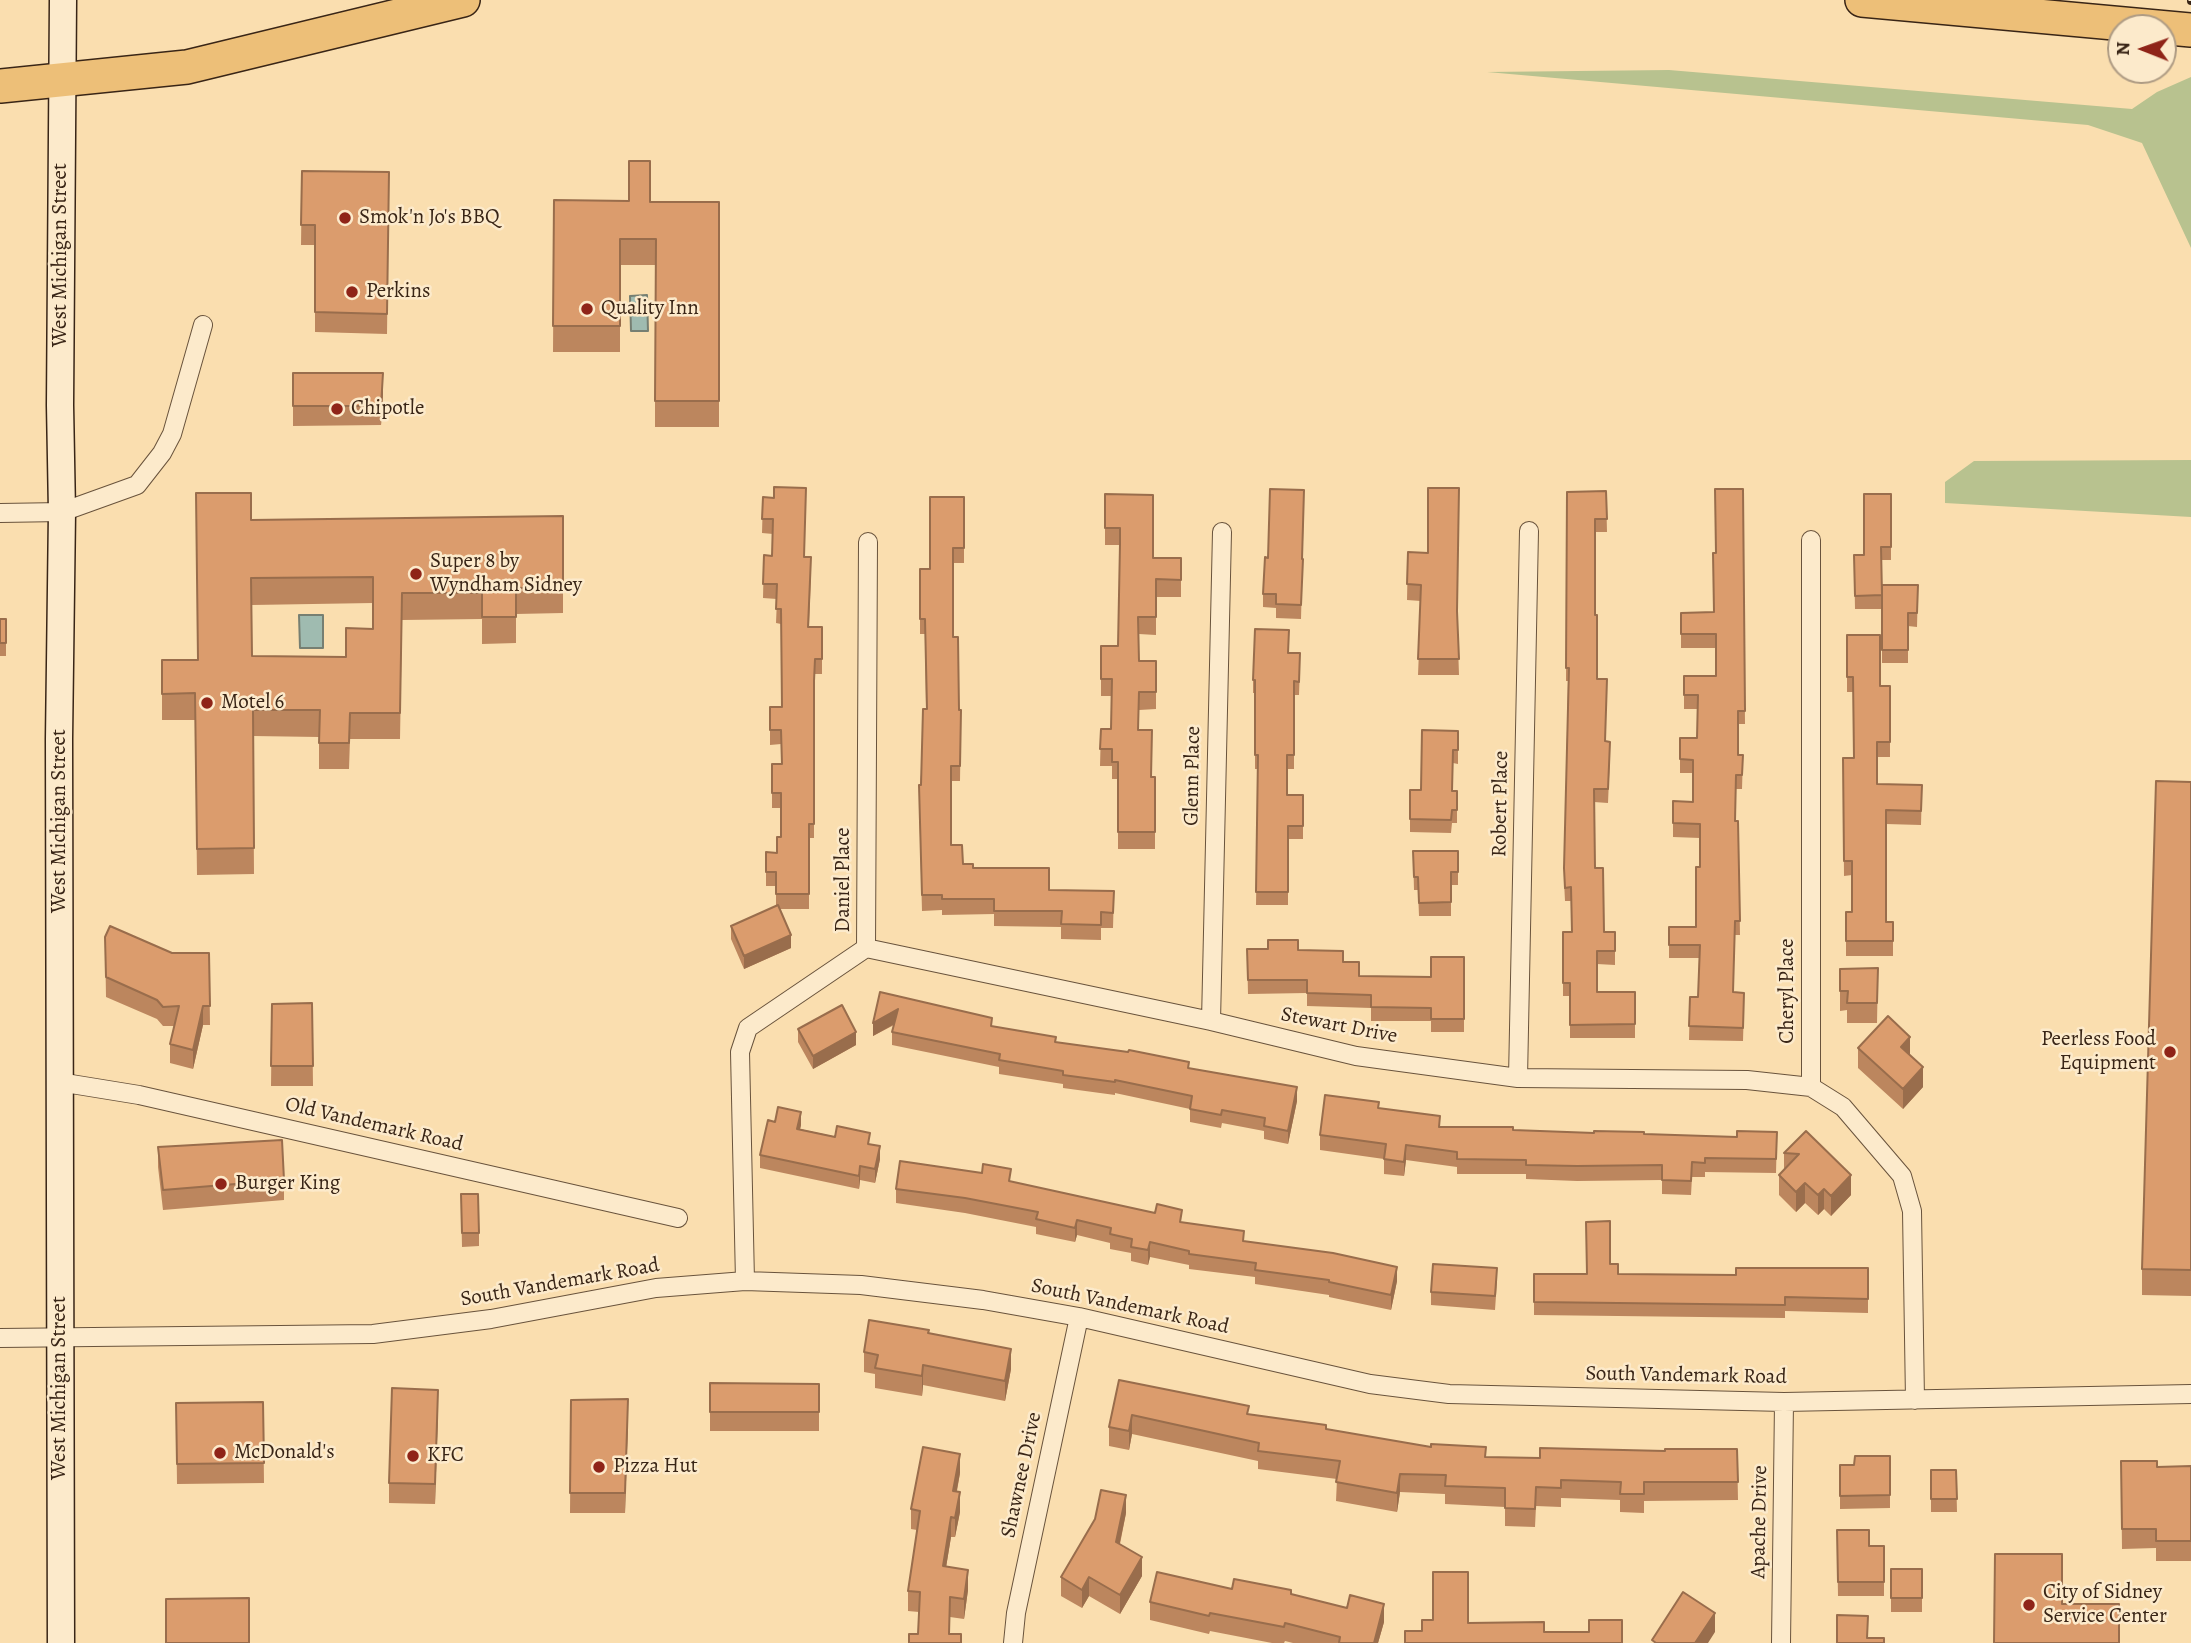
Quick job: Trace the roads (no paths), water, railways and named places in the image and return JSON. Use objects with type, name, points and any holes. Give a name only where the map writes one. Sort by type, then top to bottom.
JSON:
[{"type":"highway","points":[[0,86],[187,67],[463,0]]},
{"type":"highway","points":[[1863,0],[2191,30]]},
{"type":"main road","name":"West Michigan Street","points":[[61,1643],[59,704],[63,0]]},
{"type":"street","points":[[0,513],[62,512],[137,485],[162,453],[172,433],[203,325]]},
{"type":"street","name":"Robert Place","points":[[1518,1078],[1529,531]]},
{"type":"street","name":"Glenn Place","points":[[1211,1021],[1222,532]]},
{"type":"street","name":"Cheryl Place","points":[[1811,540],[1811,1087]]},
{"type":"street","name":"Daniel Place","points":[[745,1282],[740,1052],[748,1028],[866,948],[868,542]]},
{"type":"street","name":"Stewart Drive","points":[[866,948],[1211,1021],[1356,1056],[1518,1078],[1747,1080],[1811,1087]]},
{"type":"street","name":"Old Vandemark Road","points":[[59,1082],[139,1095],[678,1218]]},
{"type":"street","points":[[1811,1087],[1843,1107],[1902,1176],[1912,1212],[1915,1400]]},
{"type":"street","name":"South Vandemark Road","points":[[0,1338],[373,1334],[491,1320],[656,1288],[745,1282],[861,1285],[983,1300],[1079,1317],[1370,1384],[1448,1394],[1784,1402],[2191,1394]]},
{"type":"street","name":"Shawnee Drive","points":[[1013,1643],[1016,1613],[1079,1317]]},
{"type":"street","name":"Apache Drive","points":[[1781,1643],[1784,1402]]},
{"type":"place","name":"Smok'n Jo's BBQ","points":[[345,218]]},
{"type":"place","name":"Perkins","points":[[352,292]]},
{"type":"place","name":"Quality Inn","points":[[587,309]]},
{"type":"place","name":"Chipotle","points":[[337,409]]},
{"type":"place","name":"Super 8 by Wyndham Sidney","points":[[416,574]]},
{"type":"place","name":"Motel 6","points":[[207,703]]},
{"type":"place","name":"Peerless Food Equipment","points":[[2170,1052]]},
{"type":"place","name":"Burger King","points":[[221,1184]]},
{"type":"place","name":"McDonald's","points":[[220,1453]]},
{"type":"place","name":"KFC","points":[[413,1456]]},
{"type":"place","name":"Pizza Hut","points":[[599,1467]]},
{"type":"place","name":"City of Sidney Service Center","points":[[2029,1605]]}]
